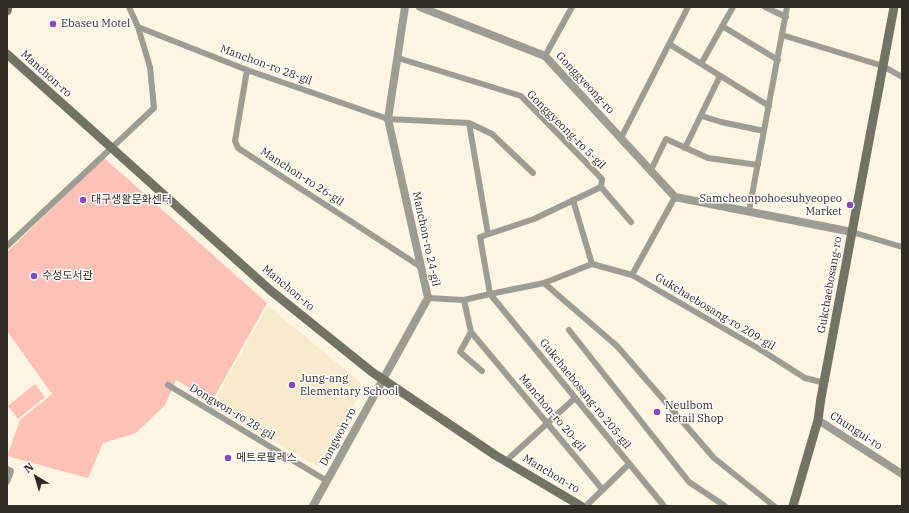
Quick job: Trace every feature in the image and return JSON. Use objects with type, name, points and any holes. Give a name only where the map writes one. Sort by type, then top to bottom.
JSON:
[{"type":"main road","points":[[7,11],[8,7]]},
{"type":"main road","name":"Gukchaebosang-ro","points":[[793,506],[818,420],[894,7]]},
{"type":"main road","name":"Manchon-ro","points":[[7,54],[270,290],[372,372],[506,461],[581,506]]},
{"type":"street","points":[[7,246],[154,108],[150,67],[138,27],[129,7]]},
{"type":"street","name":"Manchon-ro 24-gil","points":[[382,378],[428,298],[388,118],[405,7]]},
{"type":"street","name":"Gonggyeong-ro","points":[[420,7],[545,56],[676,197]]},
{"type":"street","points":[[545,56],[572,7]]},
{"type":"street","points":[[621,138],[688,7]]},
{"type":"street","points":[[701,64],[733,7]]},
{"type":"street","points":[[765,7],[786,17]]},
{"type":"street","points":[[749,211],[788,7]]},
{"type":"street","points":[[722,26],[778,60]]},
{"type":"street","name":"Manchon-ro 28-gil","points":[[138,27],[247,70],[388,118]]},
{"type":"street","points":[[782,35],[883,66],[902,77]]},
{"type":"street","points":[[669,44],[769,106]]},
{"type":"street","name":"Gonggyeong-ro 5-gil","points":[[398,58],[521,96],[602,179],[601,187],[631,222]]},
{"type":"street","name":"Manchon-ro 26-gil","points":[[247,70],[235,141],[238,148],[422,266]]},
{"type":"street","points":[[685,148],[702,116],[720,76]]},
{"type":"street","points":[[702,116],[721,122],[764,131]]},
{"type":"street","points":[[388,118],[469,123],[492,134],[533,173]]},
{"type":"street","points":[[469,123],[488,234],[480,237],[490,294]]},
{"type":"street","points":[[650,170],[666,139],[708,158],[758,165]]},
{"type":"street","name":"Gonggyeong-ro 5-gil","points":[[488,234],[534,219],[601,187]]},
{"type":"street","points":[[632,274],[676,197],[852,232],[902,247]]},
{"type":"street","points":[[428,298],[464,300],[544,283],[592,264],[573,200]]},
{"type":"street","name":"Gukchaebosang-ro 209-gil","points":[[592,264],[632,274],[761,350],[805,378],[825,383]]},
{"type":"street","points":[[544,283],[617,346],[714,458],[774,506]]},
{"type":"street","name":"Gukchaebosang-ro 205-gil","points":[[490,294],[664,506]]},
{"type":"street","name":"Manchon-ro 20-gil","points":[[464,300],[471,332],[603,490]]},
{"type":"street","points":[[569,330],[690,482],[724,506]]},
{"type":"street","points":[[471,332],[460,352],[482,371]]},
{"type":"street","name":"Dongwon-ro","points":[[313,506],[382,378]]},
{"type":"street","name":"Dongwon-ro 28-gil","points":[[168,385],[327,481]]},
{"type":"street","points":[[506,461],[575,398]]},
{"type":"street","name":"Chungui-ro","points":[[818,420],[902,474]]},
{"type":"street","points":[[586,506],[629,464]]},
{"type":"street","points":[[7,469],[11,471],[7,482]]},
{"type":"shaded area","points":[[104,158],[267,303],[212,401],[176,380],[165,405],[136,433],[103,443],[88,478],[7,456],[20,420],[52,394],[7,331],[7,252]]},
{"type":"shaded area","name":"Jung-ang Elementary School","points":[[268,306],[359,381],[362,390],[319,467],[211,407]]},
{"type":"shaded area","points":[[35,384],[45,397],[18,419],[8,406]]},
{"type":"place","name":"Ebaseu Motel","points":[[53,24]]},
{"type":"place","name":"대구생활문화센터","points":[[83,200]]},
{"type":"place","name":"Samcheonpohoesuhyeopeo Market","points":[[850,205]]},
{"type":"place","name":"수성도서관","points":[[34,276]]},
{"type":"place","name":"Jung-ang Elementary School","points":[[292,385]]},
{"type":"place","name":"Neulbom Retail Shop","points":[[657,412]]},
{"type":"place","name":"메트로팔레스","points":[[228,458]]}]
